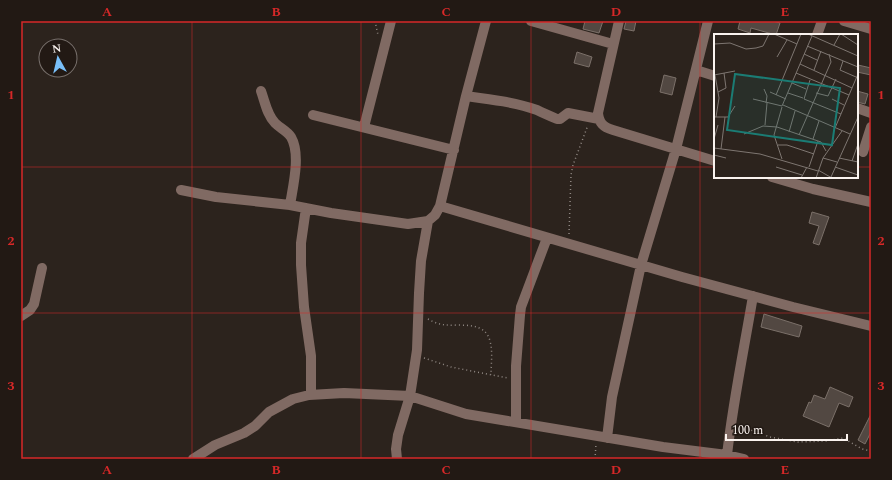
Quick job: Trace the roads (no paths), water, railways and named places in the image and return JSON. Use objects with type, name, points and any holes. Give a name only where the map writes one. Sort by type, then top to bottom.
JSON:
[{"type":"street","points":[[364,127],[391,21]]},
{"type":"street","points":[[397,459],[396,449],[398,435],[410,396],[416,356],[421,261],[428,221],[440,206],[466,96],[486,21]]},
{"type":"street","points":[[531,21],[613,44]]},
{"type":"street","points":[[595,118],[598,113],[619,21]]},
{"type":"street","points":[[608,438],[612,398],[641,265],[676,149],[708,21]]},
{"type":"street","points":[[817,34],[822,21]]},
{"type":"street","points":[[844,21],[871,29]]},
{"type":"street","points":[[696,70],[714,76]]},
{"type":"street","points":[[261,91],[269,115],[274,123],[287,132],[295,148],[296,167],[290,205]]},
{"type":"street","points":[[466,96],[530,108],[556,119],[560,119],[568,113],[595,118],[605,127],[714,161]]},
{"type":"street","points":[[858,108],[871,113]]},
{"type":"street","points":[[313,115],[454,150]]},
{"type":"street","points":[[862,152],[871,127]]},
{"type":"street","points":[[775,178],[813,189],[871,202]]},
{"type":"street","points":[[181,190],[216,197],[290,205],[408,224],[428,221]]},
{"type":"street","points":[[440,206],[641,265],[753,296],[871,326]]},
{"type":"street","points":[[306,208],[301,243],[301,265],[304,307],[311,356],[311,395]]},
{"type":"street","points":[[516,422],[516,379],[521,307],[547,238]]},
{"type":"street","points":[[21,316],[30,310],[34,304],[42,268]]},
{"type":"street","points":[[727,455],[731,422],[753,296]]},
{"type":"street","points":[[193,459],[215,446],[244,433],[255,426],[269,412],[293,399],[311,395],[344,394],[410,396],[466,414],[664,447],[727,455],[744,459]]}]
